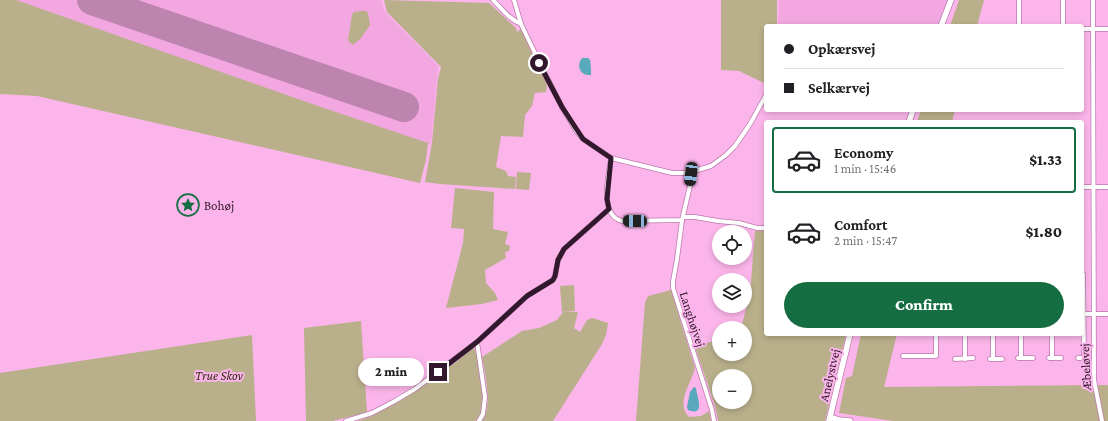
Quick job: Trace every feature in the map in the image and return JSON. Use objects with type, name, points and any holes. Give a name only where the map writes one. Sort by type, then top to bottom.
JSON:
[{"type":"street","points":[[493,0],[510,18],[521,24]]},
{"type":"street","points":[[514,0],[521,24],[556,96],[583,139],[611,158],[672,173],[691,172],[711,166],[735,146],[764,100]]},
{"type":"street","points":[[942,24],[951,0]]},
{"type":"street","points":[[1019,0],[1019,24]]},
{"type":"street","points":[[1063,0],[1063,24]]},
{"type":"street","name":"Æbeløvej","points":[[1093,0],[1094,380],[1102,421]]},
{"type":"street","points":[[1084,29],[1108,29]]},
{"type":"street","points":[[611,158],[607,199],[609,209],[616,219],[682,219],[695,217],[764,228]]},
{"type":"street","name":"Langhøjvej","points":[[691,172],[690,186],[682,219],[673,288],[712,410],[714,421]]},
{"type":"street","points":[[1084,187],[1108,187]]},
{"type":"street","points":[[346,421],[372,413],[415,389],[477,342],[527,296],[553,280],[558,260],[564,249],[609,209]]},
{"type":"street","points":[[1084,314],[1108,314]]},
{"type":"street","name":"Anelystvej","points":[[830,419],[850,336]]},
{"type":"street","points":[[903,356],[936,356],[936,336]]},
{"type":"street","points":[[964,336],[965,359]]},
{"type":"street","points":[[993,336],[992,359],[1002,359]]},
{"type":"street","points":[[1021,336],[1020,358],[1033,358]]},
{"type":"street","points":[[1052,336],[1051,358],[1061,358]]},
{"type":"street","points":[[1078,358],[1084,358],[1084,336]]},
{"type":"street","points":[[477,342],[485,398],[483,414],[478,421]]},
{"type":"street","points":[[955,359],[973,358]]},
{"type":"street","points":[[830,419],[850,421]]},
{"type":"shaded area","points":[[13,0],[381,0],[384,11],[438,66],[431,144],[427,144],[320,108]]},
{"type":"shaded area","points":[[779,0],[949,0],[940,24],[778,24]]},
{"type":"shaded area","points":[[582,58],[588,58],[590,60],[591,75],[584,74],[580,70],[579,64]]},
{"type":"shaded area","points":[[694,387],[696,388],[699,401],[699,408],[697,411],[688,410],[687,407],[690,392]]},
{"type":"green space","points":[[0,0],[16,0],[428,143],[426,160],[420,183],[37,96],[0,94]]},
{"type":"green space","points":[[384,0],[489,3],[516,28],[517,32],[521,29],[547,85],[546,92],[535,93],[532,106],[525,115],[523,137],[501,136],[496,167],[506,171],[508,176],[516,177],[515,189],[425,182],[432,143],[438,78],[441,67],[387,12]]},
{"type":"green space","points":[[721,0],[777,0],[777,24],[764,24],[764,83],[739,71],[721,70]]},
{"type":"green space","points":[[959,0],[984,0],[978,24],[951,24]]},
{"type":"green space","points":[[366,11],[368,13],[370,25],[361,38],[353,45],[348,40],[352,15],[354,12]]},
{"type":"green space","points":[[920,112],[954,112],[952,120],[918,120]]},
{"type":"green space","points":[[517,172],[531,173],[529,190],[516,189]]},
{"type":"green space","points":[[455,188],[494,192],[493,229],[508,232],[505,244],[510,246],[509,251],[505,252],[506,258],[485,270],[486,283],[495,293],[498,300],[482,304],[446,308],[463,243],[464,229],[451,228]]},
{"type":"green space","points":[[755,231],[764,231],[764,336],[846,336],[825,421],[718,421],[716,409],[752,409],[752,369],[712,369],[712,397],[695,347],[712,341],[712,361],[752,361],[752,321],[743,321],[745,313],[752,313],[752,273]]},
{"type":"green space","points":[[574,285],[575,311],[562,312],[560,286]]},
{"type":"green space","points":[[671,290],[695,368],[684,399],[685,411],[689,417],[701,416],[709,411],[711,421],[636,421],[645,302],[648,296]]},
{"type":"green space","points":[[563,312],[578,312],[574,328],[580,332],[587,320],[592,318],[608,323],[606,335],[602,344],[553,421],[482,421],[485,415],[488,399],[482,357],[522,331],[539,328],[557,320]]},
{"type":"green space","points":[[361,321],[367,412],[333,421],[306,421],[304,328]]},
{"type":"green space","name":"True Skov","points":[[252,335],[256,421],[0,421],[0,373]]},
{"type":"green space","points":[[861,336],[897,336],[884,387],[1108,385],[1108,421],[893,421],[839,413],[846,378],[852,376]]},
{"type":"green space","points":[[474,348],[482,386],[483,402],[481,413],[475,421],[358,421],[395,404],[455,363]]},
{"type":"runway","points":[[92,0],[404,107]]},
{"type":"place","name":"Bohøj","points":[[188,205]]},
{"type":"route","points":[[438,372],[477,342],[527,296],[553,280],[560,254],[588,226],[609,209],[607,199],[611,158],[583,139],[577,132],[539,63]]}]
